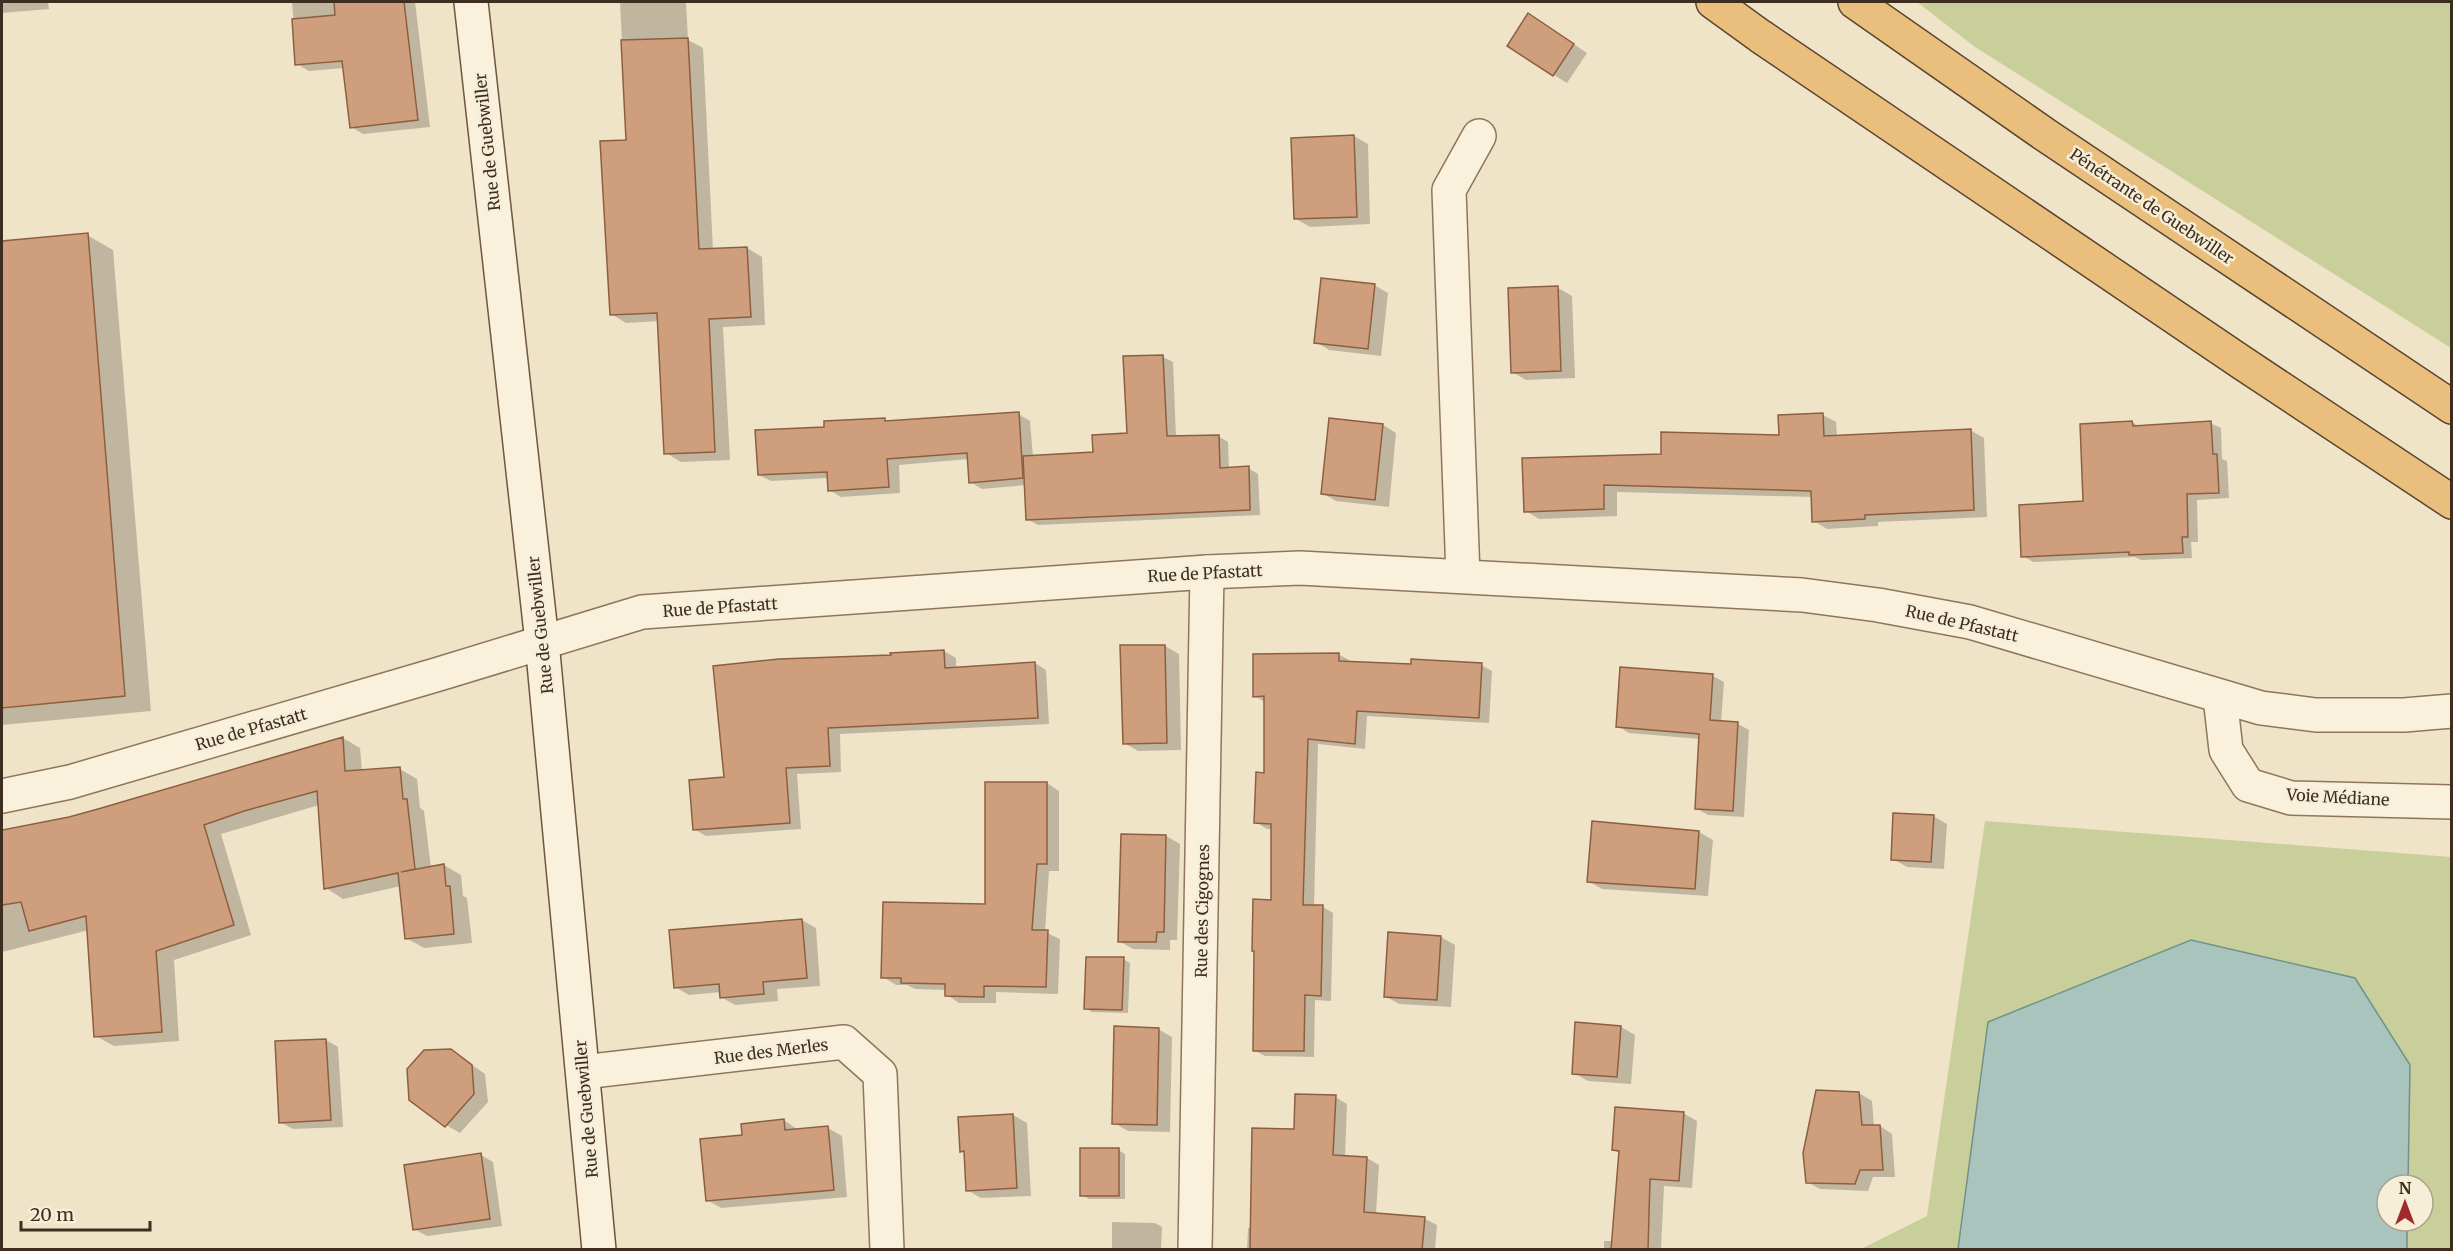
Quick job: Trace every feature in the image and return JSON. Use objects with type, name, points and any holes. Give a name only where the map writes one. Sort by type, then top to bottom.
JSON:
[{"type":"highway","points":[[1713,2],[2221,349],[2451,502]]},
{"type":"highway","name":"Pénétrante de Guebwiller","points":[[1856,2],[2057,142],[2451,407]]},
{"type":"street","name":"Rue de Guebwiller","points":[[471,2],[542,642],[599,1250]]},
{"type":"street","points":[[1463,576],[1449,190],[1479,135]]},
{"type":"street","name":"Rue de Pfastatt","points":[[2,796],[70,782],[440,674],[642,612],[1207,572],[1300,568],[1802,595],[1878,605],[1970,622],[2261,708],[2316,715],[2404,715],[2451,711]]},
{"type":"street","name":"Rue des Cigognes","points":[[1195,1250],[1207,572]]},
{"type":"street","name":"Voie Médiane","points":[[2220,697],[2226,750],[2248,785],[2291,798],[2451,802]]},
{"type":"street","name":"Rue des Merles","points":[[583,1072],[844,1042],[880,1074],[887,1250]]},
{"type":"green space","points":[[1917,2],[2451,2],[2451,348],[1975,47]]},
{"type":"green space","points":[[1985,821],[2451,857],[2451,1249],[2407,1249],[2407,1233],[2435,1233],[2435,1173],[2408,1173],[2410,1065],[1988,1022],[1958,1249],[1859,1250],[1927,1216]]},
{"type":"water","points":[[2191,940],[2355,978],[2410,1065],[2408,1173],[2375,1173],[2375,1233],[2407,1233],[2407,1249],[1958,1249],[1988,1022]]},
{"type":"building","points":[[334,2],[404,2],[418,120],[350,128],[342,61],[295,65],[292,19],[335,15]]},
{"type":"building","points":[[1528,13],[1574,44],[1553,76],[1507,46]]},
{"type":"building","points":[[688,38],[699,249],[747,247],[751,317],[709,319],[715,452],[664,454],[657,313],[610,315],[600,141],[626,140],[621,40]]},
{"type":"building","points":[[1354,135],[1357,217],[1294,219],[1291,138]]},
{"type":"building","points":[[88,233],[125,696],[2,708],[2,241]]},
{"type":"building","points":[[1321,278],[1375,284],[1368,349],[1314,343]]},
{"type":"building","points":[[1558,286],[1561,371],[1511,373],[1508,288]]},
{"type":"building","points":[[1163,355],[1167,436],[1219,435],[1220,468],[1249,466],[1250,510],[1026,520],[1023,456],[1093,452],[1092,435],[1127,433],[1123,356]]},
{"type":"building","points":[[1019,412],[1023,478],[969,483],[967,453],[887,459],[889,487],[828,491],[827,472],[758,475],[755,430],[824,427],[824,421],[885,418],[885,421]]},
{"type":"building","points":[[1823,413],[1824,436],[1971,429],[1974,510],[1865,515],[1865,519],[1812,522],[1811,491],[1604,485],[1604,509],[1524,512],[1522,458],[1661,454],[1661,432],[1779,435],[1778,415]]},
{"type":"building","points":[[1329,418],[1383,424],[1375,500],[1321,494]]},
{"type":"building","points":[[2132,421],[2133,426],[2211,421],[2213,454],[2217,454],[2219,493],[2187,494],[2188,537],[2182,537],[2183,553],[2129,555],[2129,552],[2021,557],[2019,505],[2083,501],[2080,424]]},
{"type":"building","points":[[1120,645],[1165,645],[1167,743],[1123,744]]},
{"type":"building","points":[[944,650],[945,668],[1035,662],[1038,718],[828,728],[830,766],[786,768],[790,823],[693,830],[689,780],[724,777],[713,666],[779,659],[891,655],[890,653]]},
{"type":"building","points":[[1339,653],[1339,661],[1411,664],[1411,659],[1482,663],[1479,718],[1357,711],[1355,744],[1308,739],[1303,905],[1323,905],[1321,996],[1305,995],[1304,1051],[1253,1051],[1253,899],[1271,900],[1271,824],[1254,823],[1256,772],[1264,773],[1264,696],[1253,697],[1253,654]]},
{"type":"building","points":[[1620,667],[1713,674],[1710,720],[1738,722],[1733,811],[1695,809],[1699,734],[1616,727]]},
{"type":"building","points":[[343,737],[345,771],[400,767],[403,799],[407,799],[415,869],[401,872],[444,864],[446,886],[450,886],[454,934],[405,939],[398,873],[324,889],[317,791],[244,811],[204,825],[234,925],[156,951],[162,1032],[94,1037],[86,916],[29,931],[21,902],[2,905],[2,830],[69,817]]},
{"type":"building","points":[[985,782],[1047,782],[1047,864],[1037,864],[1032,930],[1048,930],[1046,987],[984,986],[984,997],[945,996],[945,984],[901,983],[901,978],[881,978],[883,902],[985,904]]},
{"type":"building","points":[[1893,813],[1934,815],[1931,862],[1891,860]]},
{"type":"building","points":[[1592,821],[1699,831],[1695,889],[1587,882]]},
{"type":"building","points":[[1121,834],[1166,835],[1164,932],[1157,932],[1156,942],[1118,942]]},
{"type":"building","points":[[802,919],[807,978],[763,982],[764,994],[720,998],[719,984],[674,988],[669,930]]},
{"type":"building","points":[[1388,932],[1441,936],[1437,1000],[1384,997]]},
{"type":"building","points":[[1086,957],[1124,957],[1122,1010],[1084,1009]]},
{"type":"building","points":[[1575,1022],[1621,1026],[1617,1077],[1572,1074]]},
{"type":"building","points":[[1114,1026],[1159,1028],[1157,1125],[1112,1124]]},
{"type":"building","points":[[326,1039],[331,1120],[279,1123],[275,1041]]},
{"type":"building","points":[[451,1049],[472,1065],[474,1094],[445,1127],[409,1100],[407,1069],[424,1050]]},
{"type":"building","points":[[1816,1090],[1859,1092],[1862,1125],[1880,1125],[1883,1170],[1860,1170],[1855,1184],[1806,1183],[1803,1153]]},
{"type":"building","points":[[1295,1094],[1336,1095],[1333,1155],[1367,1157],[1364,1212],[1425,1217],[1422,1250],[1250,1250],[1252,1128],[1294,1129]]},
{"type":"building","points":[[1615,1107],[1684,1112],[1679,1181],[1650,1179],[1648,1250],[1611,1250],[1619,1151],[1612,1150]]},
{"type":"building","points":[[1013,1114],[1017,1188],[966,1191],[964,1151],[960,1152],[958,1117]]},
{"type":"building","points":[[784,1119],[785,1130],[828,1126],[834,1190],[706,1201],[700,1139],[742,1135],[741,1124]]},
{"type":"building","points":[[1080,1148],[1119,1148],[1119,1196],[1080,1196]]},
{"type":"building","points":[[481,1153],[490,1219],[413,1230],[404,1165]]}]
